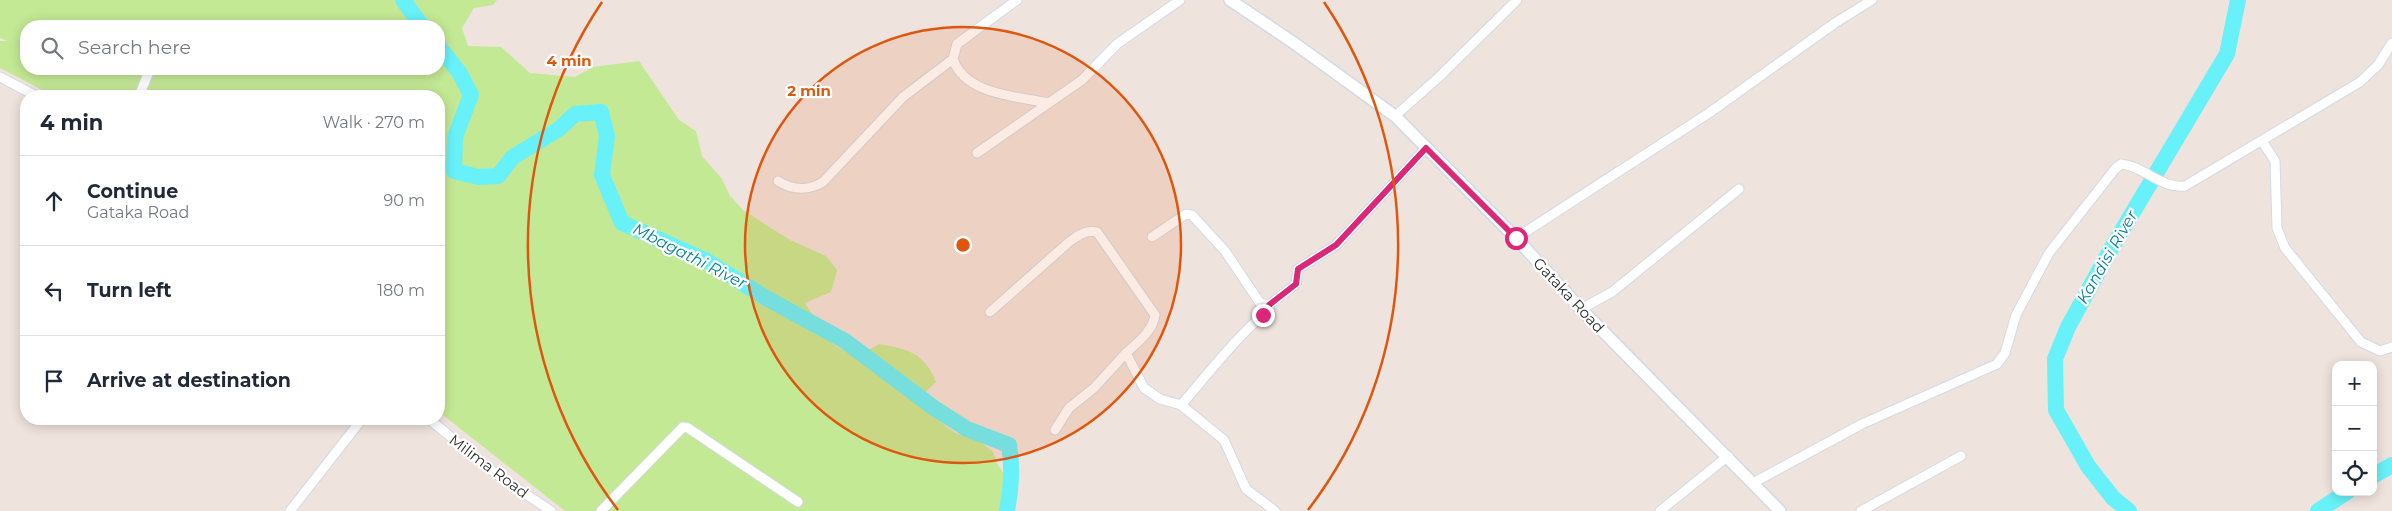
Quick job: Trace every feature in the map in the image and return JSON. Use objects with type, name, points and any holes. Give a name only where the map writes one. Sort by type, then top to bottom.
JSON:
[{"type":"street","points":[[778,181],[786,186],[797,188],[816,187],[823,182],[903,97],[953,60],[957,44],[1017,0]]},
{"type":"street","points":[[977,152],[1082,80],[1117,44],[1180,0]]},
{"type":"street","name":"Gataka Road","points":[[1230,0],[1294,43],[1395,116],[1516,238],[1580,310],[1728,456],[1780,511]]},
{"type":"street","points":[[1395,116],[1439,78],[1516,0]]},
{"type":"street","points":[[1516,238],[1709,113],[1835,23],[1872,0]]},
{"type":"street","points":[[1753,483],[1862,424],[1997,364],[2005,353],[2016,315],[2049,253],[2121,164],[2139,168],[2170,185],[2185,186],[2360,82],[2374,70],[2392,43]]},
{"type":"street","points":[[953,60],[963,77],[975,85],[1048,103]]},
{"type":"street","points":[[141,90],[148,75]]},
{"type":"street","points":[[0,77],[25,90]]},
{"type":"street","points":[[2262,141],[2275,161],[2277,228],[2285,248],[2361,342],[2380,352],[2392,347]]},
{"type":"street","points":[[1269,305],[1296,284],[1298,269],[1336,245],[1426,148]]},
{"type":"street","points":[[1580,310],[1612,292],[1740,189]]},
{"type":"street","points":[[1152,237],[1186,214],[1190,214],[1225,252],[1260,303],[1269,305]]},
{"type":"street","points":[[990,312],[1069,242],[1081,233],[1089,230],[1098,232],[1155,315],[1154,323],[1140,340],[1094,388],[1069,408],[1055,430]]},
{"type":"street","points":[[1181,405],[1235,344],[1263,315],[1269,312],[1269,305]]},
{"type":"street","points":[[1126,353],[1144,388],[1160,399],[1181,405],[1224,440],[1246,489],[1276,511]]},
{"type":"street","points":[[290,511],[357,425]]},
{"type":"street","name":"Milima Road","points":[[435,425],[496,474],[551,511]]},
{"type":"street","points":[[601,511],[679,429],[684,427],[798,502]]},
{"type":"street","points":[[1660,511],[1728,456]]},
{"type":"street","points":[[1861,511],[1961,456]]},
{"type":"green space","points":[[0,0],[497,0],[493,5],[474,8],[462,28],[468,46],[501,47],[530,73],[575,77],[593,67],[639,61],[679,120],[696,131],[702,156],[722,179],[730,196],[743,210],[790,240],[826,256],[837,270],[831,292],[805,303],[830,342],[856,358],[879,344],[907,350],[920,358],[926,364],[936,382],[915,402],[955,433],[977,439],[993,452],[998,465],[1015,491],[1015,511],[565,511],[445,417],[445,90],[42,90],[0,68],[0,41],[8,41],[0,38]]},
{"type":"waterway","name":"Mbagathi River","points":[[403,0],[418,20]]},
{"type":"waterway","name":"Kandisi River","points":[[2129,511],[2113,498],[2088,466],[2056,410],[2055,359],[2068,327],[2111,249],[2227,54],[2238,0]]},
{"type":"waterway","name":"Mbagathi River","points":[[445,54],[459,72],[471,95],[455,137],[454,171],[478,177],[498,176],[513,157],[559,129],[575,114],[601,112],[607,136],[602,175],[622,223],[705,260],[766,298],[845,341],[934,408],[967,429],[1009,445],[1011,478],[1007,511]]},
{"type":"waterway","name":"Kandisi River","points":[[2377,474],[2392,465]]},
{"type":"waterway","name":"Kandisi River","points":[[2318,511],[2341,496]]},
{"type":"route","points":[[1263,315],[1269,312],[1269,305],[1296,284],[1298,269],[1336,245],[1426,148],[1516,238]]}]
